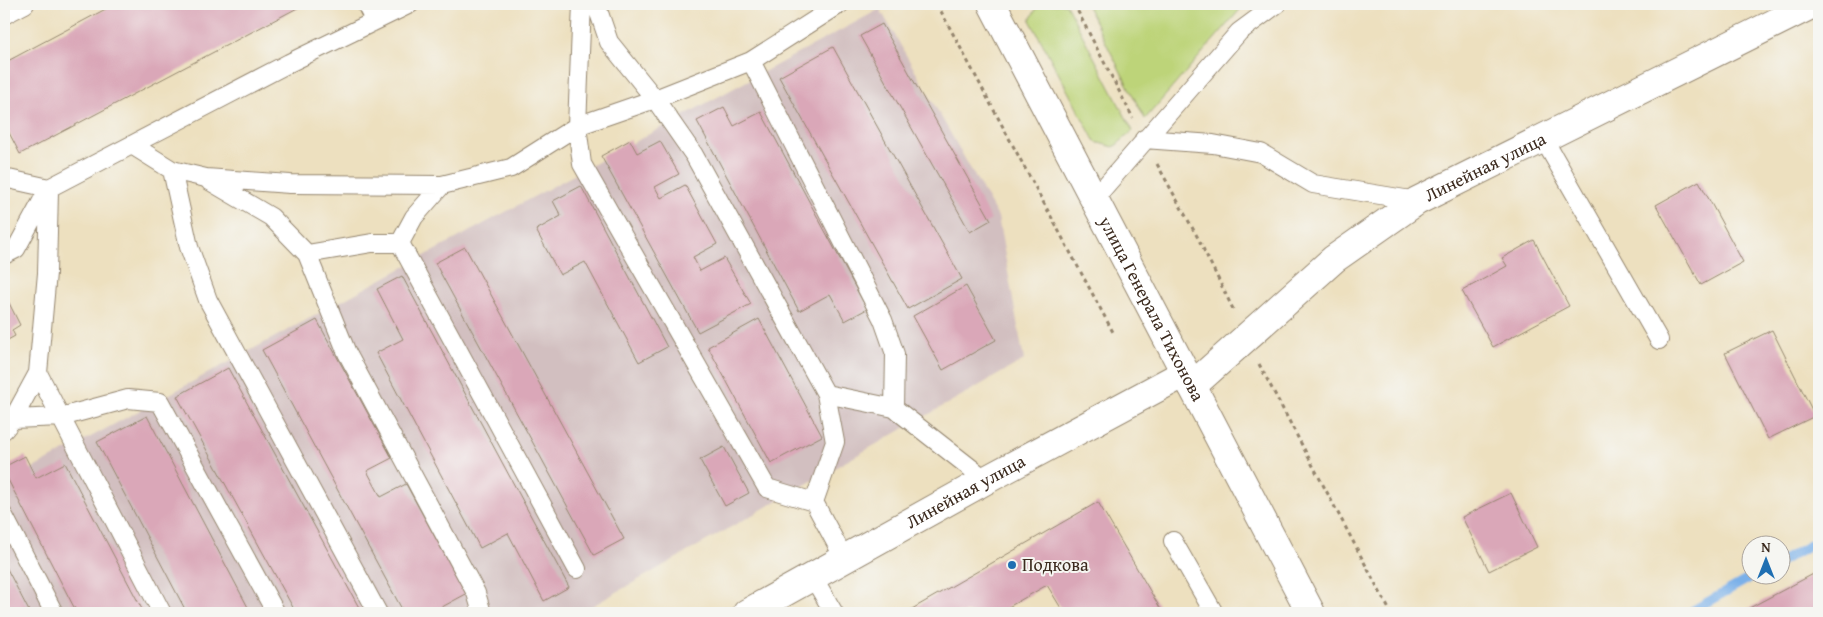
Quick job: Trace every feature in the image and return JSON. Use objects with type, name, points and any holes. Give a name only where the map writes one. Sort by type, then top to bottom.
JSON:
[{"type":"main road","name":"улица Генерала Тихонова","points":[[992,4],[1311,613]]},
{"type":"main road","name":"Линейная улица","points":[[747,613],[986,480],[1188,379],[1334,259],[1417,201],[1813,4]]},
{"type":"lane","points":[[4,15],[25,4]]},
{"type":"lane","points":[[366,4],[374,20]]},
{"type":"lane","points":[[4,256],[16,249],[49,188],[374,20],[410,4]]},
{"type":"lane","points":[[582,4],[577,126],[582,164],[767,488],[814,502],[844,560]]},
{"type":"lane","points":[[596,4],[609,42],[655,100],[694,155],[826,394],[835,442],[814,502]]},
{"type":"lane","points":[[132,145],[172,170],[206,178],[290,184],[442,185],[511,168],[577,126],[655,100],[751,62],[840,4]]},
{"type":"lane","points":[[1094,199],[1239,32],[1277,4]]},
{"type":"lane","points":[[751,62],[884,320],[895,354],[894,408]]},
{"type":"lane","points":[[1543,138],[1659,340]]},
{"type":"lane","points":[[1144,140],[1213,144],[1261,153],[1313,184],[1417,201]]},
{"type":"lane","points":[[172,170],[189,247],[208,300],[378,613]]},
{"type":"lane","points":[[4,178],[49,188]]},
{"type":"lane","points":[[206,178],[271,217],[307,254],[347,353],[476,594],[482,613]]},
{"type":"lane","points":[[400,243],[414,217],[442,185]]},
{"type":"lane","points":[[8,425],[38,372],[47,273],[49,188]]},
{"type":"lane","points":[[307,254],[372,243],[400,243]]},
{"type":"lane","points":[[400,243],[577,569]]},
{"type":"lane","points":[[38,372],[162,613]]},
{"type":"lane","points":[[826,394],[894,408],[986,480]]},
{"type":"lane","points":[[8,425],[61,417],[128,399],[160,402],[276,613]]},
{"type":"lane","points":[[4,516],[54,613]]},
{"type":"lane","points":[[1173,541],[1214,613]]},
{"type":"lane","points":[[813,577],[834,613]]},
{"type":"path","points":[[937,4],[1114,334]]},
{"type":"shaded area","points":[[880,9],[998,217],[1024,360],[580,613],[4,613],[4,484]]},
{"type":"green space","points":[[1039,4],[1066,4],[1133,131],[1114,147],[1095,142],[1030,20]]},
{"type":"green space","points":[[1086,4],[1244,4],[1244,5],[1145,119]]},
{"type":"building","points":[[115,4],[305,4],[20,154],[4,123],[4,63]]},
{"type":"building","points":[[882,24],[991,220],[970,232],[860,36]]},
{"type":"building","points":[[833,47],[962,279],[908,309],[779,77]]},
{"type":"building","points":[[724,107],[734,126],[761,112],[867,309],[845,321],[830,294],[799,311],[697,121]]},
{"type":"building","points":[[630,140],[637,153],[660,141],[679,174],[655,187],[661,198],[685,185],[717,244],[693,257],[700,271],[724,258],[751,304],[698,332],[601,156]]},
{"type":"building","points":[[1699,181],[1743,262],[1701,285],[1656,205]]},
{"type":"building","points":[[581,186],[667,347],[639,362],[585,262],[560,275],[536,230],[561,216],[553,201]]},
{"type":"building","points":[[1534,240],[1569,306],[1493,347],[1462,291],[1507,266],[1502,258]]},
{"type":"building","points":[[465,247],[624,539],[594,555],[435,263]]},
{"type":"building","points":[[402,276],[569,587],[544,601],[508,533],[480,548],[376,353],[403,339],[377,289]]},
{"type":"building","points":[[966,286],[996,340],[943,370],[913,316]]},
{"type":"building","points":[[4,293],[20,325],[12,330],[15,336],[4,342]]},
{"type":"building","points":[[759,319],[822,436],[771,463],[708,347]]},
{"type":"building","points":[[317,320],[392,458],[367,471],[381,497],[406,484],[466,594],[431,613],[404,613],[262,350]]},
{"type":"building","points":[[1772,330],[1815,416],[1768,439],[1725,353]]},
{"type":"building","points":[[228,368],[362,613],[296,613],[177,396]]},
{"type":"building","points":[[147,416],[251,613],[187,613],[97,442]]},
{"type":"building","points":[[724,447],[749,493],[725,506],[700,460]]},
{"type":"building","points":[[25,456],[36,478],[65,463],[144,613],[77,613],[4,472],[4,467]]},
{"type":"building","points":[[1511,493],[1537,547],[1489,571],[1462,517]]},
{"type":"building","points":[[1098,502],[1163,613],[1064,613],[1047,585],[998,613],[905,613]]},
{"type":"building","points":[[4,563],[30,613],[4,613]]},
{"type":"building","points":[[1819,571],[1819,612],[1740,613]]},
{"type":"waterway","points":[[1790,556],[1819,540]]},
{"type":"waterway","points":[[1688,613],[1740,584]]},
{"type":"place","name":"Подкова","points":[[1012,565]]}]
